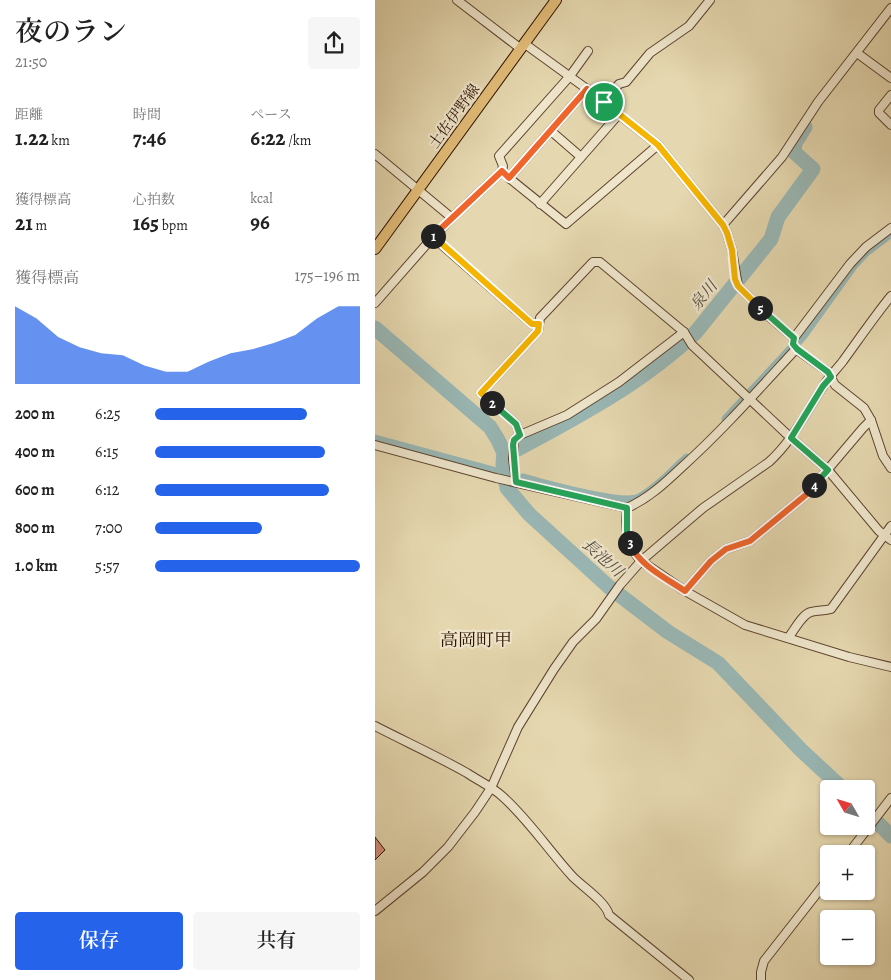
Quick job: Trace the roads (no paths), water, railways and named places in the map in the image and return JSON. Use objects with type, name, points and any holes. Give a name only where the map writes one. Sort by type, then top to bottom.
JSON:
[{"type":"main road","name":"土佐伊野線","points":[[375,249],[556,0]]},
{"type":"street","points":[[457,0],[570,76],[658,145],[723,225],[732,250],[737,282],[795,344],[828,372],[835,385],[864,408],[871,420],[883,456],[891,468]]},
{"type":"street","points":[[604,102],[619,84],[626,82],[650,53],[689,26],[710,0]]},
{"type":"street","points":[[723,225],[782,157],[818,102],[891,8]]},
{"type":"street","points":[[375,303],[433,237],[502,171],[503,166],[499,156],[570,76],[588,51]]},
{"type":"street","points":[[857,53],[891,78]]},
{"type":"street","points":[[509,178],[587,89]]},
{"type":"street","points":[[891,95],[879,110],[879,113],[891,125]]},
{"type":"street","points":[[540,204],[619,114]]},
{"type":"street","points":[[551,130],[581,157]]},
{"type":"street","points":[[502,171],[566,224],[658,145]]},
{"type":"street","points":[[375,154],[452,218]]},
{"type":"street","points":[[375,445],[496,478],[627,508],[642,501],[656,490],[708,444],[795,344],[850,264],[866,247],[891,228]]},
{"type":"street","points":[[433,237],[532,324],[539,324]]},
{"type":"street","points":[[520,435],[516,424],[481,393],[538,331],[540,318],[593,262],[599,262],[687,337],[791,438],[828,470],[879,531],[888,538]]},
{"type":"street","points":[[375,911],[423,872],[448,848],[491,788],[518,727],[554,669],[573,642],[596,618],[620,585],[641,561],[703,508],[769,462],[791,438],[823,386],[891,296]]},
{"type":"street","points":[[514,482],[514,440],[520,435],[567,416],[687,337]]},
{"type":"street","points":[[685,591],[711,561],[726,549],[750,541],[807,494],[871,420]]},
{"type":"street","points":[[627,508],[627,537],[633,551],[641,561],[685,591],[745,625],[849,657],[891,667]]},
{"type":"street","points":[[787,638],[807,613],[831,609],[888,538],[891,526]]},
{"type":"street","points":[[375,726],[456,767],[503,797],[543,839],[556,859],[607,908],[609,915],[689,980]]},
{"type":"street","points":[[855,845],[891,798]]},
{"type":"street","points":[[761,980],[764,961],[820,889]]},
{"type":"waterway","name":"泉川","points":[[518,449],[565,424],[634,382],[696,332],[771,239],[778,217],[813,169],[794,152],[795,143],[805,127]]},
{"type":"waterway","points":[[726,419],[802,337],[853,266],[866,252],[891,233]]},
{"type":"waterway","name":"長池川","points":[[375,328],[490,427],[504,453],[503,464],[507,488],[529,514],[609,587],[668,632],[718,663],[801,750],[833,780]]},
{"type":"waterway","points":[[375,439],[508,475]]},
{"type":"waterway","points":[[522,478],[600,497],[630,500],[639,498],[652,490],[687,458]]},
{"type":"waterway","name":"長池川","points":[[875,820],[891,836]]},
{"type":"district","name":"高岡町甲","points":[[476,640]]}]
